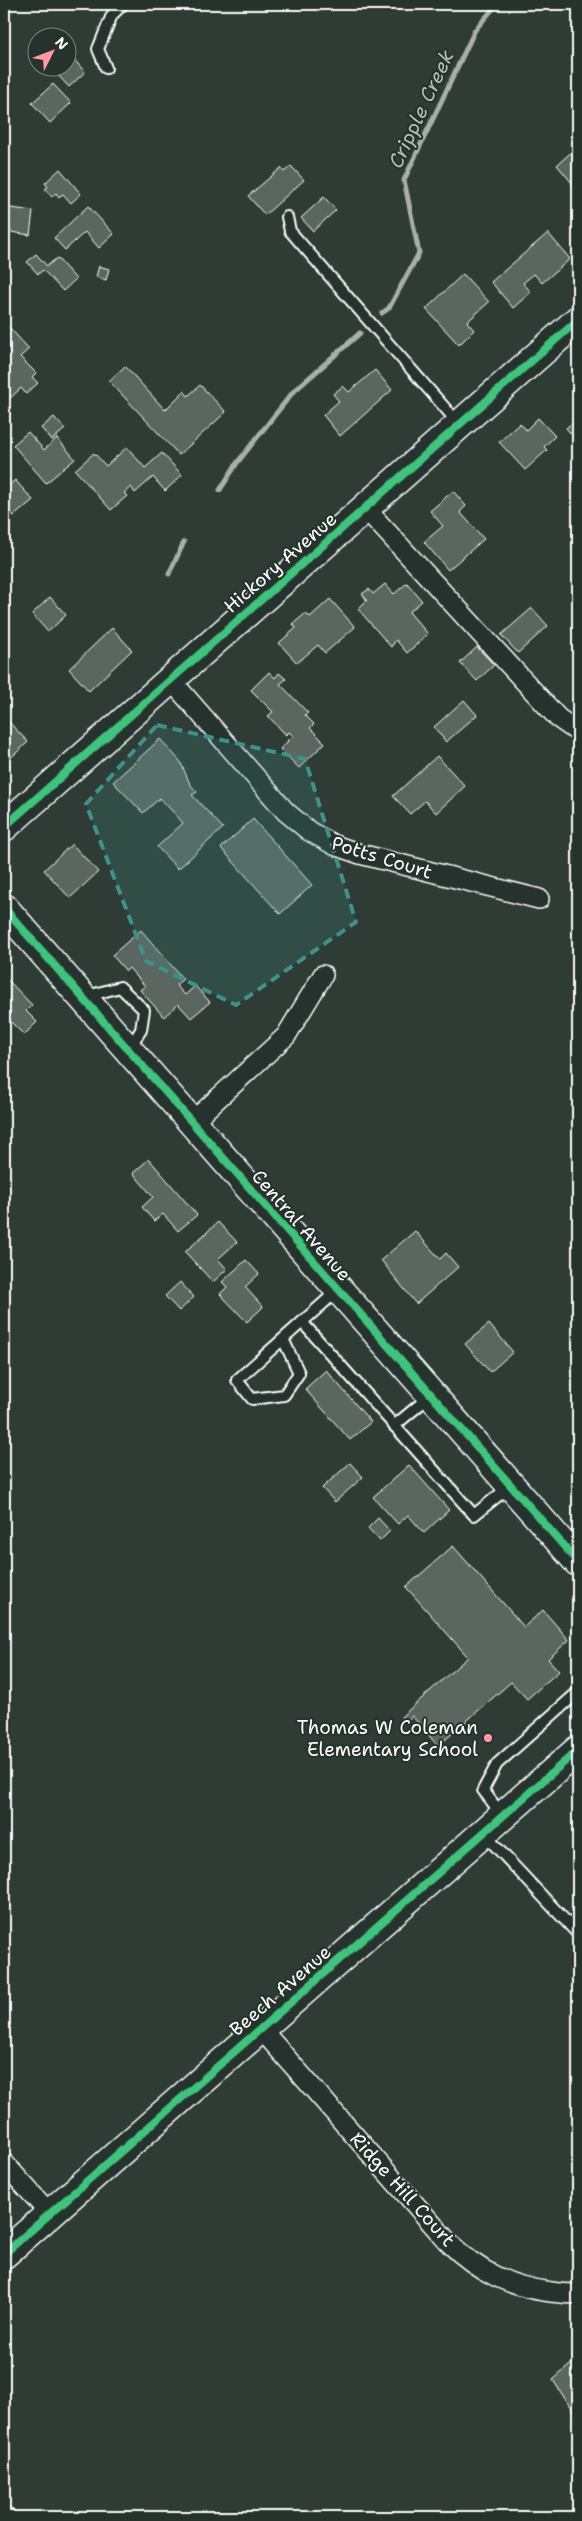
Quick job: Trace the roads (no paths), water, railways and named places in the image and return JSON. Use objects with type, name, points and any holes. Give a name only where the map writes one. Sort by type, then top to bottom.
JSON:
[{"type":"street","name":"Hickory Avenue","points":[[4,827],[578,320]]},
{"type":"street","points":[[366,508],[558,718],[578,732]]},
{"type":"street","name":"Potts Court","points":[[171,680],[286,812],[308,831],[334,845],[360,854],[539,899]]},
{"type":"street","name":"Central Avenue","points":[[4,908],[128,1052],[578,1562]]},
{"type":"street","points":[[191,1123],[286,1036],[324,975]]},
{"type":"street","name":"Beech Avenue","points":[[4,2254],[578,1750]]},
{"type":"street","name":"Ridge Hill Court","points":[[261,2029],[448,2242],[466,2260],[499,2280],[524,2288],[568,2294],[578,2293]]},
{"type":"street","points":[[4,2163],[50,2214]]},
{"type":"lane","points":[[106,68],[98,49],[112,15],[123,4]]},
{"type":"lane","points":[[287,217],[290,231],[460,425]]},
{"type":"lane","points":[[81,998],[120,986],[144,1010],[141,1030],[128,1052]]},
{"type":"lane","points":[[283,1339],[299,1373],[284,1395],[252,1399],[237,1380],[302,1322],[338,1290]]},
{"type":"lane","points":[[302,1322],[474,1515],[510,1486]]},
{"type":"lane","points":[[394,1426],[431,1395]]},
{"type":"lane","points":[[578,1692],[497,1764],[483,1790],[493,1824],[578,1934]]},
{"type":"waterway","name":"Cripple Creek","points":[[382,313],[389,308],[419,253],[404,180],[475,30],[497,4]]},
{"type":"waterway","name":"Cripple Creek","points":[[220,490],[237,463],[293,392],[360,333]]},
{"type":"waterway","name":"Cripple Creek","points":[[169,574],[184,542]]},
{"type":"place","name":"Thomas W Coleman Elementary School","points":[[488,1738]]}]
